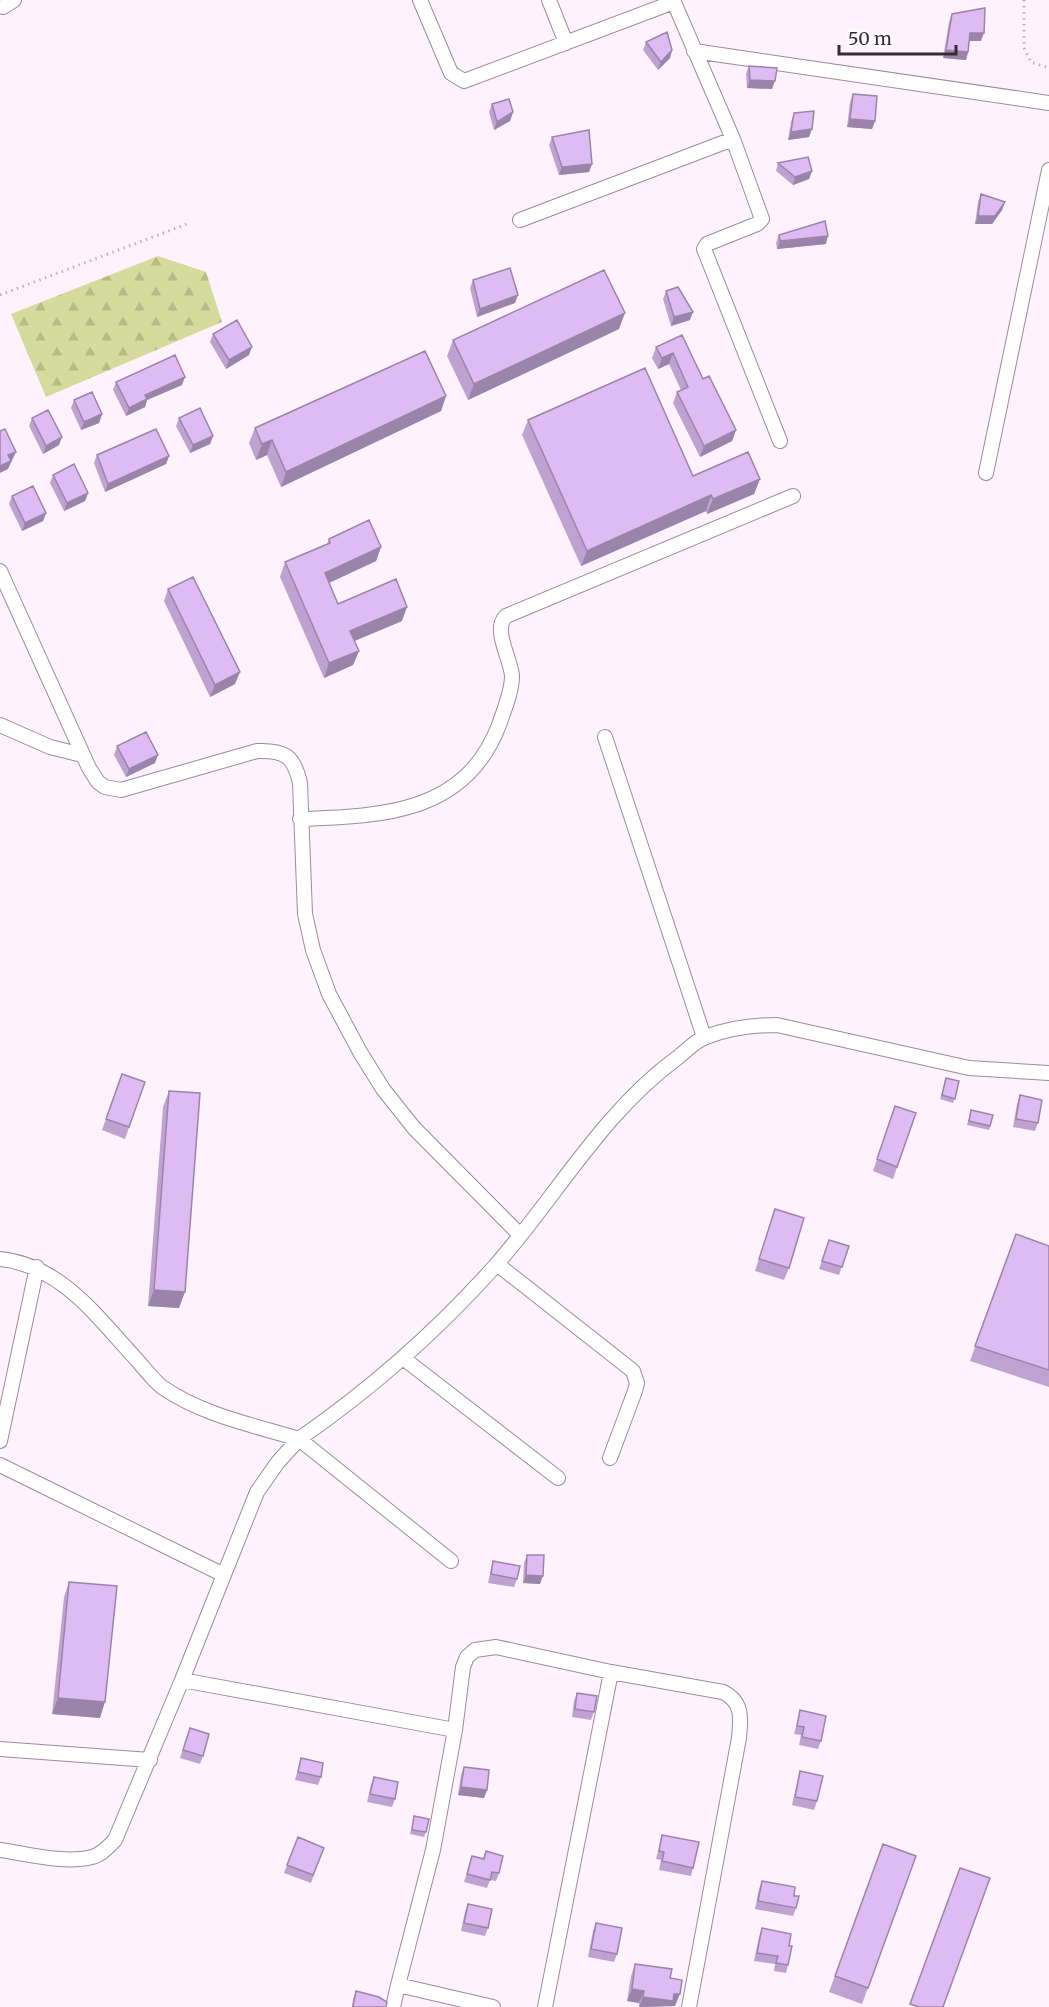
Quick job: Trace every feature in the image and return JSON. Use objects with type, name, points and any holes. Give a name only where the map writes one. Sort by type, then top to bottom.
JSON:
[{"type":"street","points":[[420,0],[452,73],[458,80],[472,80],[674,1],[733,139],[762,219],[757,224],[707,244],[704,249],[780,441]]},
{"type":"street","points":[[549,0],[566,44]]},
{"type":"street","points":[[694,51],[1049,103]]},
{"type":"street","points":[[520,220],[733,139]]},
{"type":"street","points":[[986,473],[1049,170]]},
{"type":"street","points":[[300,819],[357,817],[407,808],[434,799],[458,784],[480,761],[494,738],[505,707],[512,677],[501,628],[502,619],[506,615],[793,496]]},
{"type":"street","points":[[0,571],[55,687],[82,755],[98,782],[105,787],[121,790],[257,751],[274,750],[290,758],[297,768],[300,783],[305,914],[321,975],[360,1052],[383,1089],[414,1128],[519,1234]]},
{"type":"street","points":[[0,725],[50,747],[82,755]]},
{"type":"street","points":[[604,737],[704,1037]]},
{"type":"street","points":[[0,1850],[76,1859],[93,1857],[115,1840],[150,1760],[257,1492],[278,1462],[299,1439],[337,1413],[434,1331],[497,1264],[608,1122],[657,1072],[704,1037],[750,1025],[777,1025],[969,1068],[1049,1073]]},
{"type":"street","points":[[0,1259],[37,1267],[58,1280],[88,1306],[159,1384],[178,1398],[204,1410],[299,1439],[451,1561]]},
{"type":"street","points":[[497,1264],[633,1371],[637,1383],[635,1391],[610,1458]]},
{"type":"street","points":[[0,1441],[37,1267]]},
{"type":"street","points":[[403,1358],[558,1478]]},
{"type":"street","points":[[0,1465],[224,1575]]},
{"type":"street","points":[[393,2007],[433,1850],[455,1730],[463,1667],[467,1657],[475,1650],[496,1647],[611,1672],[723,1692],[733,1697],[741,1716],[689,2007]]},
{"type":"street","points":[[545,2007],[611,1672]]},
{"type":"street","points":[[182,1680],[455,1730]]},
{"type":"street","points":[[0,1749],[150,1760]]},
{"type":"street","points":[[398,1985],[494,2007]]},
{"type":"path","points":[[1024,0],[1024,48],[1031,62],[1049,68]]},
{"type":"path","points":[[0,295],[187,224]]},
{"type":"green space","points":[[158,256],[206,272],[222,322],[46,397],[11,314]]},
{"type":"building","points":[[985,8],[984,33],[970,33],[968,52],[946,50],[952,14]]},
{"type":"building","points":[[667,32],[672,50],[661,62],[646,42]]},
{"type":"building","points":[[749,66],[777,68],[775,81],[750,80]]},
{"type":"building","points":[[853,94],[877,96],[875,121],[850,119]]},
{"type":"building","points":[[509,99],[513,112],[497,122],[492,104]]},
{"type":"building","points":[[814,111],[812,129],[791,132],[794,113]]},
{"type":"building","points":[[589,130],[592,164],[562,167],[552,137]]},
{"type":"building","points":[[808,157],[812,171],[795,177],[778,163]]},
{"type":"building","points":[[981,194],[1005,202],[995,216],[978,216]]},
{"type":"building","points":[[825,221],[828,236],[780,241],[779,235]]},
{"type":"building","points":[[510,268],[518,295],[480,309],[473,280]]},
{"type":"building","points":[[604,270],[625,313],[474,384],[453,340]]},
{"type":"building","points":[[678,287],[693,312],[674,317],[666,291]]},
{"type":"building","points":[[237,320],[252,347],[229,360],[213,334]]},
{"type":"building","points":[[682,335],[703,379],[709,376],[736,430],[704,446],[677,392],[688,387],[673,353],[662,358],[656,347]]},
{"type":"building","points":[[425,351],[446,396],[286,472],[272,440],[262,444],[255,428]]},
{"type":"building","points":[[175,355],[185,377],[145,395],[147,399],[129,408],[116,382]]},
{"type":"building","points":[[645,368],[693,476],[748,452],[760,479],[713,499],[711,495],[587,551],[528,420]]},
{"type":"building","points":[[92,392],[102,414],[84,422],[74,400]]},
{"type":"building","points":[[200,408],[213,436],[193,445],[179,418]]},
{"type":"building","points":[[48,410],[62,437],[46,446],[32,418]]},
{"type":"building","points":[[5,429],[16,452],[8,455],[11,461],[0,466],[0,431]]},
{"type":"building","points":[[156,429],[169,456],[108,484],[97,455]]},
{"type":"building","points":[[74,464],[88,493],[67,503],[53,475]]},
{"type":"building","points":[[33,486],[46,513],[25,523],[12,496]]},
{"type":"building","points":[[369,520],[381,547],[325,573],[338,604],[396,579],[407,607],[350,631],[359,651],[329,663],[285,562],[330,543],[329,539]]},
{"type":"building","points":[[193,577],[240,672],[215,685],[168,589]]},
{"type":"building","points":[[146,732],[158,755],[129,769],[117,746]]},
{"type":"building","points":[[122,1074],[145,1082],[129,1127],[106,1119]]},
{"type":"building","points":[[946,1078],[959,1081],[955,1099],[942,1095]]},
{"type":"building","points":[[169,1091],[200,1093],[185,1292],[154,1290]]},
{"type":"building","points":[[1020,1095],[1042,1100],[1038,1123],[1016,1119]]},
{"type":"building","points":[[895,1106],[916,1113],[897,1167],[877,1159]]},
{"type":"building","points":[[971,1110],[993,1115],[990,1126],[969,1121]]},
{"type":"building","points":[[775,1209],[804,1218],[789,1268],[759,1259]]},
{"type":"building","points":[[1016,1234],[1049,1246],[1049,1370],[975,1346]]},
{"type":"building","points":[[829,1240],[849,1246],[842,1267],[822,1261]]},
{"type":"building","points":[[527,1555],[544,1555],[543,1576],[526,1575]]},
{"type":"building","points":[[493,1561],[520,1566],[517,1579],[491,1574]]},
{"type":"building","points":[[69,1582],[117,1586],[105,1702],[58,1698]]},
{"type":"building","points":[[577,1693],[597,1696],[594,1712],[575,1709]]},
{"type":"building","points":[[800,1710],[826,1716],[821,1741],[802,1737],[804,1727],[797,1726]]},
{"type":"building","points":[[190,1728],[209,1734],[203,1756],[183,1750]]},
{"type":"building","points":[[301,1758],[323,1763],[321,1777],[298,1772]]},
{"type":"building","points":[[464,1767],[489,1770],[487,1790],[461,1787]]},
{"type":"building","points":[[800,1771],[823,1776],[817,1801],[795,1797]]},
{"type":"building","points":[[374,1777],[398,1782],[395,1799],[370,1794]]},
{"type":"building","points":[[414,1816],[429,1819],[426,1832],[412,1830]]},
{"type":"building","points":[[662,1835],[699,1842],[693,1868],[662,1861],[664,1852],[659,1851]]},
{"type":"building","points":[[298,1837],[324,1848],[313,1875],[287,1865]]},
{"type":"building","points":[[883,1844],[916,1856],[868,1988],[835,1976]]},
{"type":"building","points":[[486,1851],[503,1856],[499,1873],[492,1872],[490,1880],[467,1874],[472,1856],[484,1859]]},
{"type":"building","points":[[960,1868],[990,1878],[943,2007],[919,2007],[910,2004]]},
{"type":"building","points":[[762,1881],[795,1887],[794,1896],[799,1896],[796,1908],[758,1901]]},
{"type":"building","points":[[468,1904],[492,1909],[488,1928],[464,1923]]},
{"type":"building","points":[[596,1923],[622,1928],[617,1954],[591,1949]]},
{"type":"building","points":[[762,1928],[791,1934],[789,1946],[792,1946],[788,1965],[776,1963],[778,1956],[757,1953]]},
{"type":"building","points":[[635,1964],[672,1969],[670,1978],[682,1980],[680,1994],[674,1994],[673,2001],[643,1997],[644,1991],[632,1989]]},
{"type":"building","points":[[356,1991],[379,1997],[387,2002],[386,2007],[353,2007]]}]
